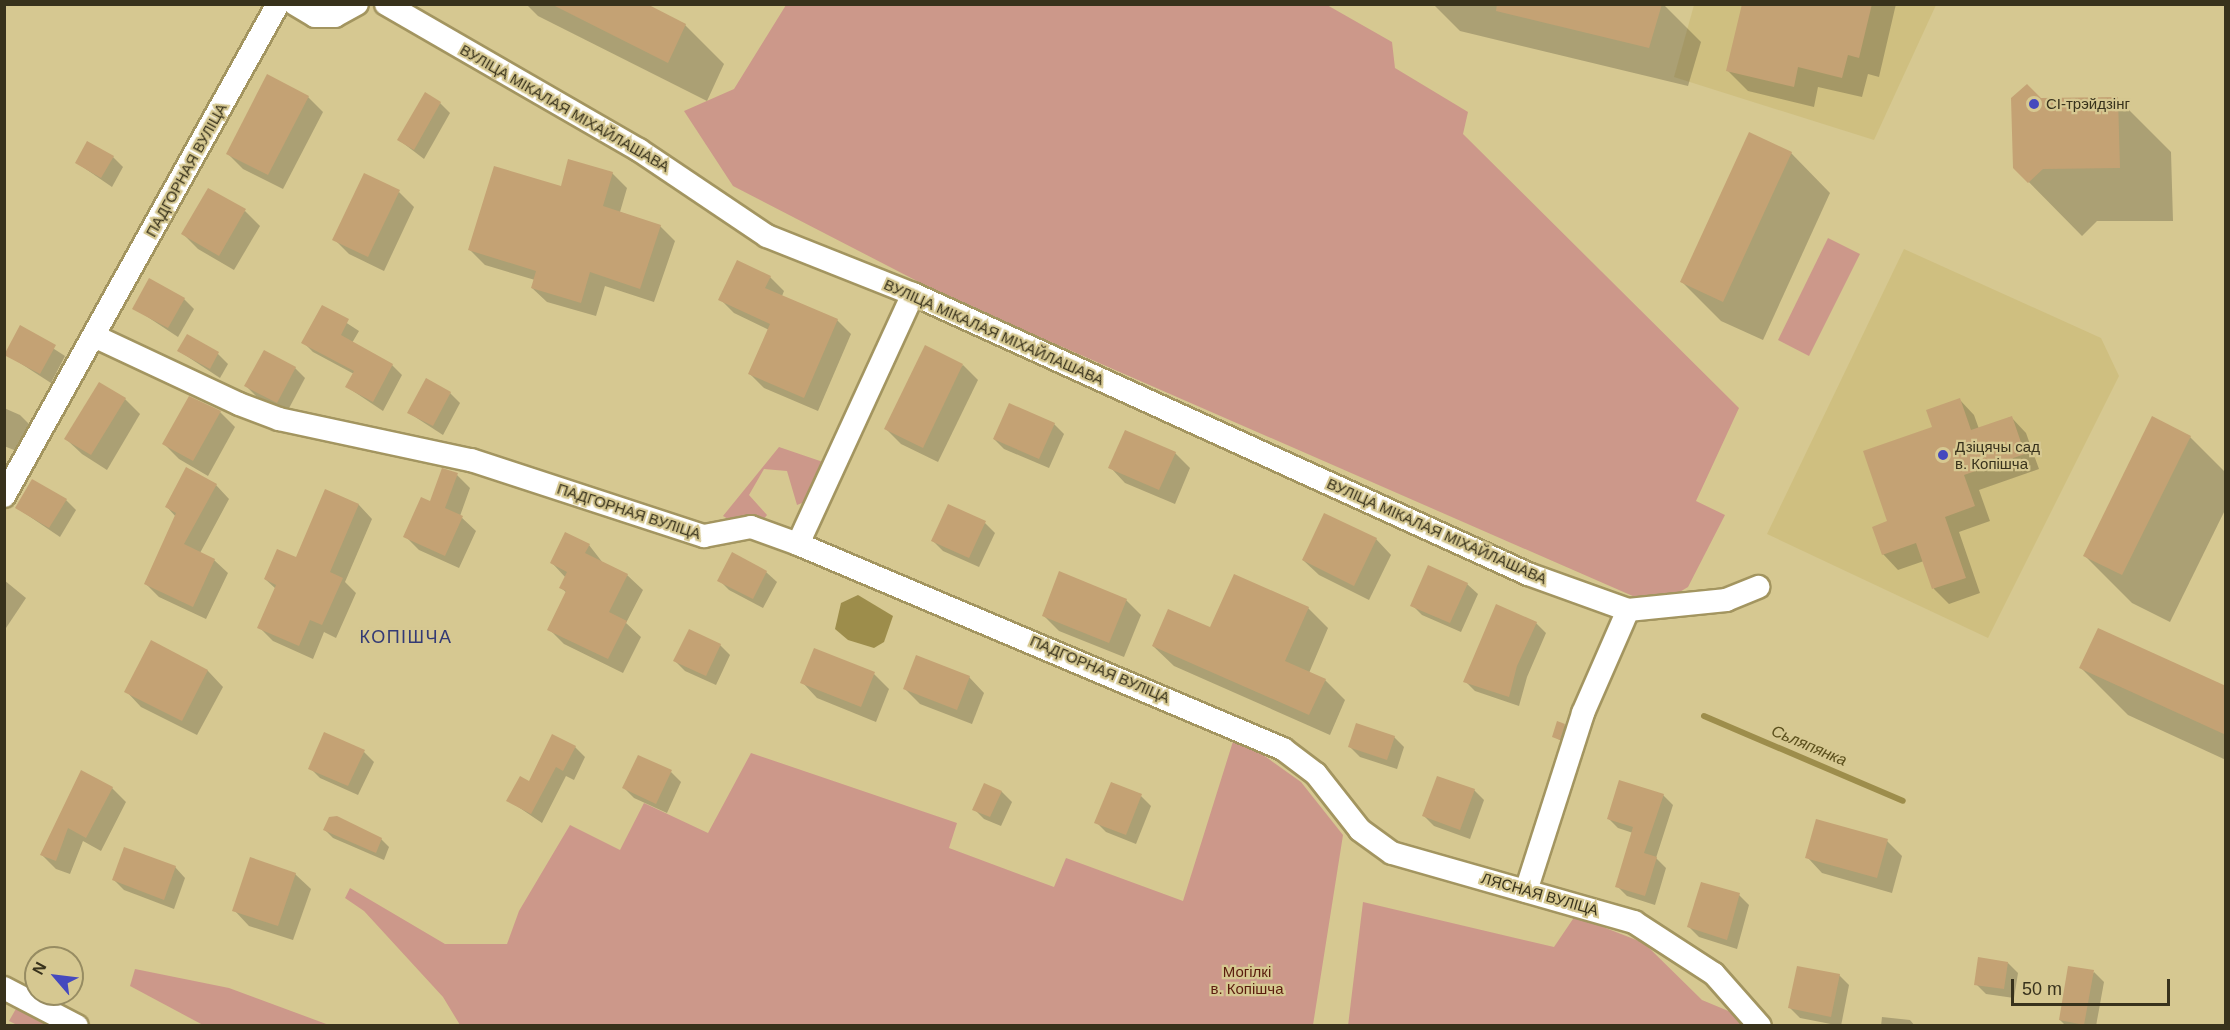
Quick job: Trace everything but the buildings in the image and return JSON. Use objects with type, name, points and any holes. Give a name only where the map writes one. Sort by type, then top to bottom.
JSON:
[{"type":"street","name":"ПАДГОРНАЯ ВУЛІЦА","points":[[4,496],[14,460],[94,336],[278,4]]},
{"type":"street","points":[[296,4],[315,15],[335,16],[357,4]]},
{"type":"street","name":"ВУЛІЦА МІКАЛАЯ МІХАЙЛАШАВА","points":[[386,4],[639,150],[767,236],[913,294],[1528,574],[1628,610]]},
{"type":"street","points":[[798,543],[913,294]]},
{"type":"street","name":"ПАДГОРНАЯ ВУЛІЦА","points":[[94,336],[192,384],[279,419],[471,460],[704,536],[750,527],[798,543],[1166,697],[1282,749],[1316,774]]},
{"type":"street","points":[[1526,891],[1583,713],[1628,610],[1726,600],[1758,587]]},
{"type":"street","name":"ЛЯСНАЯ ВУЛІЦА","points":[[1316,774],[1360,830],[1392,853],[1634,922],[1714,974],[1760,1026]]},
{"type":"street","points":[[4,988],[77,1026]]},
{"type":"shaded area","points":[[1694,5],[1936,5],[1874,140],[1674,77]]},
{"type":"shaded area","name":"Дзіцячы сад в. Копішча","points":[[1904,249],[2101,338],[2119,376],[1988,638],[1767,534]]},
{"type":"shaded area","points":[[858,595],[893,616],[884,642],[874,648],[848,640],[835,629],[841,603]]},
{"type":"green space","points":[[786,5],[1327,5],[1392,42],[1395,68],[1468,112],[1463,134],[1739,408],[1696,501],[1725,515],[1688,587],[1673,596],[1635,597],[948,297],[733,186],[684,111],[734,89]]},
{"type":"green space","points":[[1828,238],[1860,254],[1809,356],[1778,340]]},
{"type":"green space","points":[[779,447],[823,462],[807,501],[797,505],[787,471],[764,469],[749,495],[767,515],[763,520],[730,520],[723,516]]},
{"type":"green space","name":"Могілкі в. Копішча","points":[[1235,735],[1301,782],[1343,835],[1313,1025],[460,1025],[443,997],[364,911],[345,898],[350,888],[445,944],[507,944],[519,911],[570,825],[620,850],[644,803],[708,833],[751,753],[957,823],[949,848],[1054,887],[1066,858],[1183,901]]},
{"type":"green space","points":[[1363,902],[1554,947],[1575,916],[1644,943],[1702,1000],[1762,1025],[1348,1026]]},
{"type":"green space","points":[[135,969],[229,988],[329,1025],[203,1025],[130,986]]},
{"type":"green space","points":[[17,1007],[56,1025],[17,1025],[9,1021]]},
{"type":"waterway","name":"Сьляпянка","points":[[1704,716],[1903,801]]},
{"type":"place","name":"СІ-трэйдзінг","points":[[2034,104]]},
{"type":"place","name":"Дзіцячы сад в. Копішча","points":[[1943,455]]},
{"type":"district","name":"КОПІШЧА","points":[[406,637]]}]
